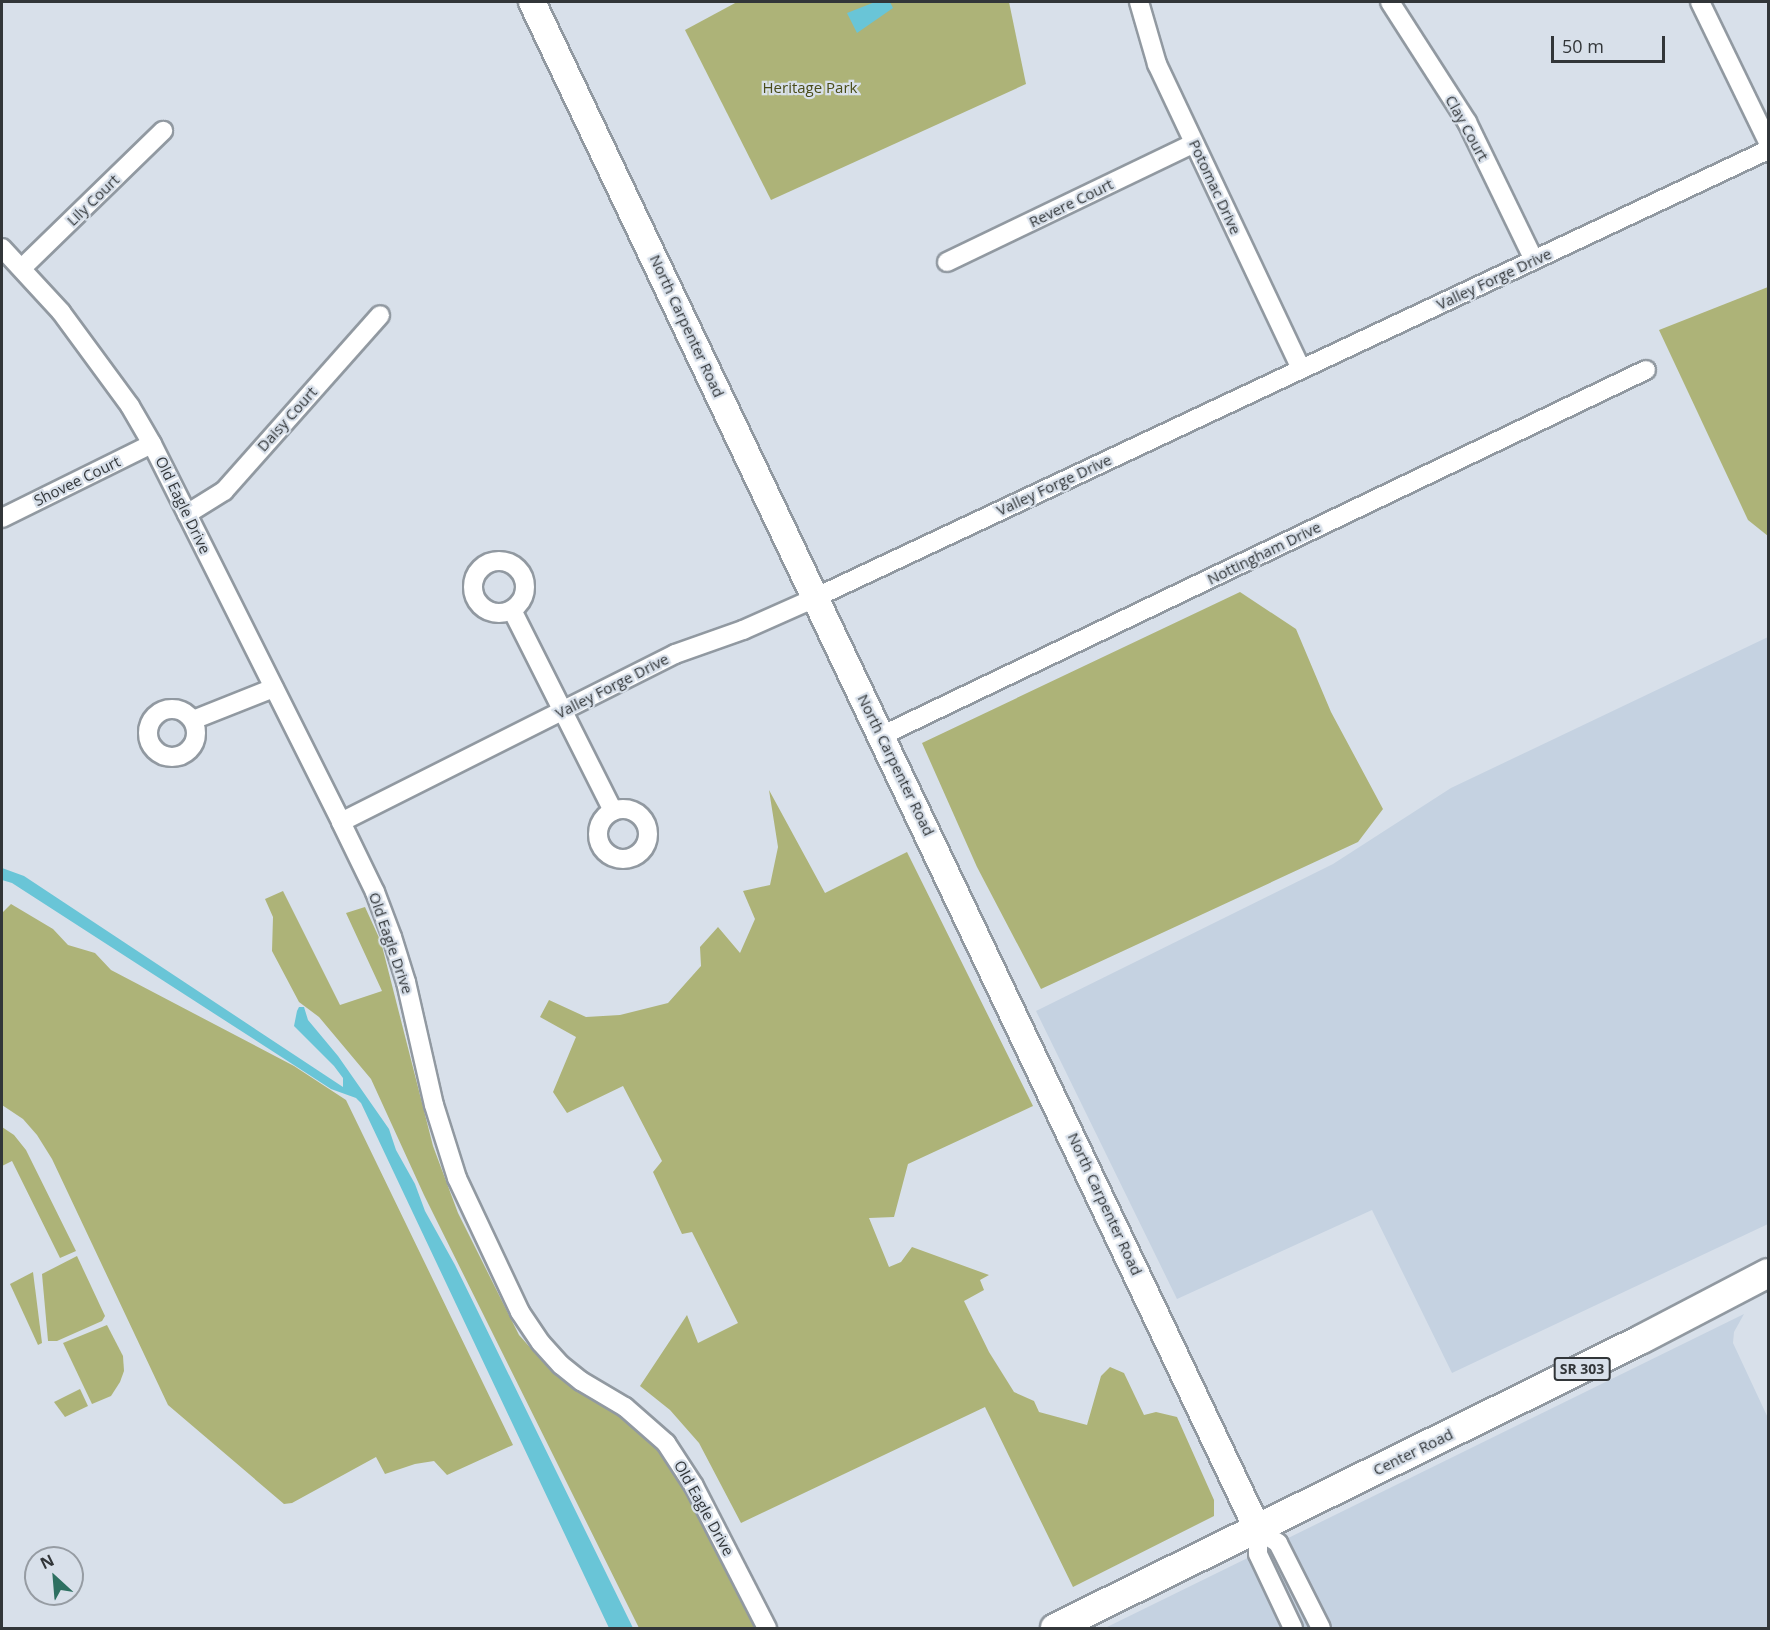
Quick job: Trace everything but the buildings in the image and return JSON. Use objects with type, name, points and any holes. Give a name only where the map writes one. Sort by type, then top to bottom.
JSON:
[{"type":"main road","name":"Center Road","points":[[1055,1629],[1642,1339],[1768,1273]]},
{"type":"street","name":"North Carpenter Road","points":[[532,2],[1258,1530]]},
{"type":"street","name":"Potomac Drive","points":[[1139,2],[1157,64],[1301,369]]},
{"type":"street","name":"Clay Court","points":[[1390,2],[1467,122],[1534,260]]},
{"type":"street","points":[[1700,2],[1768,142]]},
{"type":"street","name":"Lily Court","points":[[22,268],[164,131]]},
{"type":"street","name":"Revere Court","points":[[947,262],[1194,143]]},
{"type":"street","name":"Valley Forge Drive","points":[[341,822],[675,654],[743,630],[816,597],[1768,150]]},
{"type":"street","name":"Old Eagle Drive","points":[[2,248],[62,312],[97,358],[153,444],[341,822],[375,892],[392,937],[406,982],[434,1105],[457,1178],[520,1312],[541,1343],[561,1365],[581,1381],[625,1407],[666,1443],[694,1486],[767,1629]]},
{"type":"street","name":"Daisy Court","points":[[187,514],[224,490],[380,315]]},
{"type":"street","name":"Nottingham Drive","points":[[881,736],[1646,370]]},
{"type":"street","name":"Shovee Court","points":[[2,518],[153,444]]},
{"type":"street","points":[[512,610],[613,811]]},
{"type":"street","points":[[193,720],[274,688]]},
{"type":"street","points":[[1258,1530],[1258,1554],[1293,1629]]},
{"type":"street","points":[[1258,1530],[1278,1543],[1321,1629]]},
{"type":"shaded area","points":[[1768,637],[1768,1224],[1452,1373],[1372,1210],[1177,1299],[1036,1011],[1333,864],[1451,788]]},
{"type":"shaded area","points":[[1744,1314],[1734,1332],[1733,1343],[1768,1418],[1768,1628],[1105,1628]]},
{"type":"green space","name":"Heritage Park","points":[[737,2],[1009,2],[1026,84],[771,200],[685,30]]},
{"type":"green space","points":[[1768,287],[1768,536],[1748,520],[1659,330]]},
{"type":"green space","points":[[1240,592],[1296,629],[1331,712],[1383,809],[1358,842],[1041,989],[977,867],[922,743]]},
{"type":"green space","points":[[769,790],[825,893],[907,852],[1033,1106],[908,1164],[894,1217],[869,1218],[889,1267],[901,1262],[912,1247],[989,1275],[980,1280],[984,1290],[964,1301],[989,1352],[1014,1392],[1034,1401],[1039,1412],[1087,1425],[1101,1376],[1110,1367],[1124,1373],[1144,1415],[1156,1412],[1177,1417],[1214,1500],[1214,1516],[1073,1587],[985,1407],[741,1523],[699,1443],[670,1410],[640,1386],[687,1315],[698,1343],[738,1323],[692,1232],[682,1234],[653,1172],[662,1161],[623,1086],[567,1113],[553,1092],[576,1037],[540,1017],[549,1000],[586,1017],[620,1015],[668,1003],[701,966],[700,947],[718,927],[740,953],[755,919],[743,891],[770,885],[778,847]]},
{"type":"green space","points":[[283,891],[340,1005],[382,991],[346,913],[365,907],[381,942],[433,1146],[458,1213],[519,1335],[551,1371],[594,1401],[627,1417],[656,1445],[676,1471],[755,1628],[639,1628],[424,1195],[371,1079],[319,1017],[299,1002],[272,951],[273,917],[265,899]]},
{"type":"green space","points":[[11,904],[53,929],[68,945],[95,953],[111,970],[294,1066],[346,1100],[513,1445],[447,1475],[434,1461],[415,1464],[385,1474],[376,1457],[292,1503],[284,1504],[168,1405],[52,1159],[37,1135],[23,1119],[2,1105],[2,913]]},
{"type":"green space","points":[[2,1127],[14,1135],[26,1150],[76,1251],[60,1258],[12,1161],[2,1166]]},
{"type":"green space","points":[[77,1256],[105,1316],[102,1321],[57,1341],[48,1341],[42,1274]]},
{"type":"green space","points":[[33,1272],[42,1343],[38,1345],[10,1284]]},
{"type":"green space","points":[[107,1325],[123,1356],[124,1371],[111,1396],[92,1404],[63,1343]]},
{"type":"green space","points":[[80,1389],[88,1406],[65,1417],[54,1402]]},
{"type":"water","points":[[875,2],[890,2],[893,8],[857,33],[847,13]]},
{"type":"water","points":[[2,868],[24,876],[343,1087],[343,1078],[334,1066],[294,1026],[299,1007],[304,1007],[308,1020],[338,1056],[389,1129],[396,1150],[415,1184],[425,1211],[455,1265],[633,1628],[609,1628],[361,1103],[356,1098],[331,1089],[12,883],[2,880]]}]
